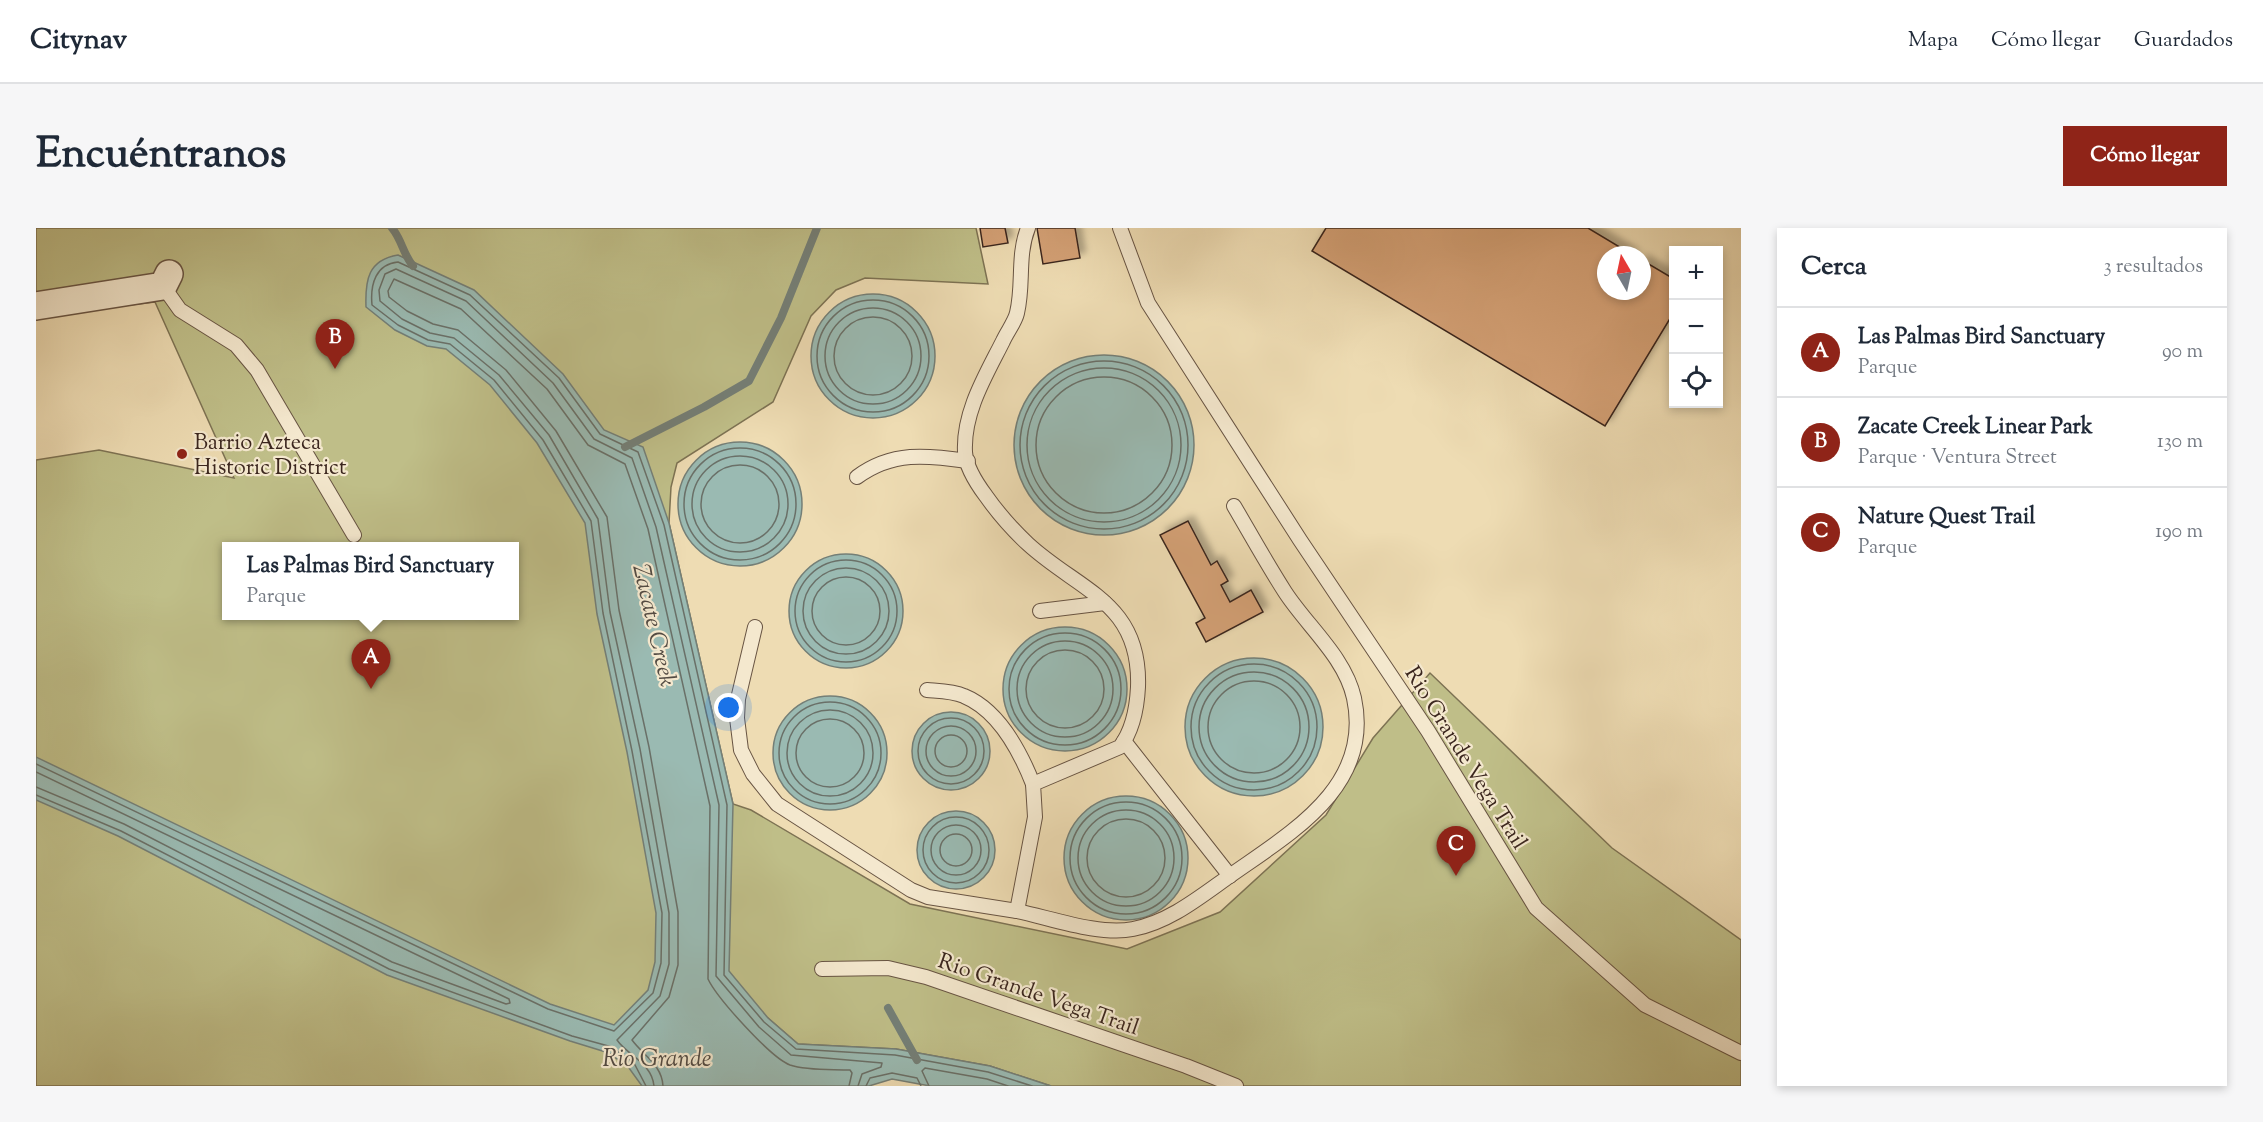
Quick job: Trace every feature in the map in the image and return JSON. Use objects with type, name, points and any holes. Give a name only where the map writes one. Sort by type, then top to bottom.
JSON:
[{"type":"street","points":[[36,306],[166,280]]},
{"type":"lane","points":[[1028,228],[1021,246],[1017,313],[978,387],[967,433],[965,453],[974,479],[991,503],[1028,545],[1105,603],[1126,630],[1135,654],[1138,700],[1124,741],[1105,755],[1033,784]]},
{"type":"lane","name":"Rio Grande Vega Trail","points":[[1120,228],[1148,303],[1428,731],[1536,908],[1645,1005],[1741,1053]]},
{"type":"lane","points":[[166,280],[180,310],[236,345],[257,370],[354,535]]},
{"type":"lane","points":[[857,477],[871,467],[890,459],[912,455],[968,461]]},
{"type":"lane","points":[[755,627],[738,699],[737,732],[741,750],[753,774],[771,798],[788,813],[911,890],[928,897],[1017,911],[1102,929],[1134,929],[1171,915],[1301,826],[1326,802],[1348,764],[1356,730],[1354,696],[1347,678],[1286,593],[1234,506]]},
{"type":"lane","points":[[1040,611],[1105,603]]},
{"type":"lane","points":[[927,690],[962,694],[979,703],[1009,738],[1033,784],[1035,817],[1017,911]]},
{"type":"lane","points":[[1124,741],[1230,876]]},
{"type":"lane","name":"Rio Grande Vega Trail","points":[[822,969],[888,968],[926,976],[1186,1066],[1236,1086]]},
{"type":"shaded area","points":[[36,228],[976,228],[988,284],[865,278],[836,290],[811,316],[773,402],[677,463],[671,487],[669,523],[733,804],[751,810],[910,904],[1127,949],[1220,912],[1326,815],[1373,738],[1430,673],[1612,848],[1741,940],[1741,1086],[1051,1086],[990,1066],[896,1049],[798,1044],[768,1018],[693,1086],[36,1086],[36,460],[99,450],[234,478],[155,302],[36,316]]},
{"type":"water","name":"Rio Grande","points":[[398,255],[474,290],[563,374],[604,430],[643,447],[669,523],[733,804],[729,971],[768,1018],[798,1044],[896,1049],[990,1066],[1051,1086],[930,1086],[892,1079],[869,1086],[642,1086],[629,1068],[609,1053],[387,975],[118,836],[36,800],[36,757],[550,1004],[614,1025],[648,990],[655,962],[656,913],[627,752],[597,614],[585,523],[537,443],[490,385],[446,349],[427,346],[395,330],[366,307],[366,288],[370,273],[380,261]]},
{"type":"water","points":[[873,294],[897,299],[917,312],[930,332],[935,356],[930,380],[917,400],[897,413],[873,418],[849,413],[829,400],[816,380],[811,356],[816,332],[829,312],[849,299]]},
{"type":"water","points":[[1104,355],[1122,356],[1139,362],[1168,381],[1187,410],[1193,427],[1193,463],[1187,480],[1168,509],[1139,528],[1122,534],[1104,535],[1086,534],[1069,528],[1040,509],[1021,480],[1015,463],[1014,445],[1015,427],[1021,410],[1040,381],[1069,362],[1086,356]]},
{"type":"water","points":[[740,442],[764,447],[784,460],[797,480],[802,504],[797,528],[784,548],[764,561],[740,566],[716,561],[696,548],[683,528],[678,504],[683,480],[696,460],[716,447]]},
{"type":"water","points":[[846,554],[868,558],[886,571],[899,589],[903,611],[899,633],[886,651],[868,664],[846,668],[824,664],[806,651],[793,633],[789,611],[793,589],[806,571],[824,558]]},
{"type":"water","points":[[1065,627],[1089,632],[1109,645],[1122,665],[1127,689],[1122,713],[1109,733],[1089,746],[1065,751],[1041,746],[1021,733],[1008,713],[1003,689],[1008,665],[1021,645],[1041,632]]},
{"type":"water","points":[[1254,658],[1280,663],[1303,678],[1318,701],[1323,727],[1318,753],[1303,776],[1280,791],[1254,796],[1228,791],[1205,776],[1190,753],[1185,727],[1190,701],[1205,678],[1228,663]]},
{"type":"water","points":[[830,696],[852,700],[870,713],[883,731],[887,753],[883,775],[870,793],[852,806],[830,810],[808,806],[790,793],[777,775],[773,753],[777,731],[790,713],[808,700]]},
{"type":"water","points":[[951,712],[966,715],[983,729],[990,751],[987,766],[973,783],[951,790],[936,787],[919,773],[912,751],[915,736],[929,719]]},
{"type":"water","points":[[1126,796],[1150,801],[1170,814],[1183,834],[1188,858],[1183,882],[1170,902],[1150,915],[1126,920],[1102,915],[1082,902],[1069,882],[1064,858],[1069,834],[1082,814],[1102,801]]},
{"type":"water","points":[[956,811],[971,814],[988,828],[995,850],[992,865],[978,882],[956,889],[941,886],[924,872],[917,850],[920,835],[934,818]]},
{"type":"building","points":[[980,228],[1005,228],[1008,243],[983,247]]},
{"type":"building","points":[[1037,228],[1075,228],[1080,258],[1043,264]]},
{"type":"building","points":[[1326,228],[1588,228],[1618,246],[1597,246],[1597,300],[1651,300],[1651,265],[1669,276],[1669,320],[1605,426],[1312,251]]},
{"type":"building","points":[[1188,521],[1211,565],[1217,561],[1228,581],[1221,585],[1230,602],[1251,590],[1263,612],[1206,642],[1196,623],[1205,618],[1160,535]]},
{"type":"waterway","name":"Zacate Creek","points":[[392,228],[413,266]]},
{"type":"waterway","points":[[625,447],[704,407],[749,381],[781,318],[817,228]]},
{"type":"waterway","points":[[888,1008],[917,1060]]},
{"type":"place","name":"Zacate Creek Linear Park","points":[[335,369]]},
{"type":"place","name":"Barrio Azteca Historic District","points":[[182,454]]},
{"type":"place","name":"Las Palmas Bird Sanctuary","points":[[371,689]]},
{"type":"place","name":"Nature Quest Trail","points":[[1456,876]]}]
